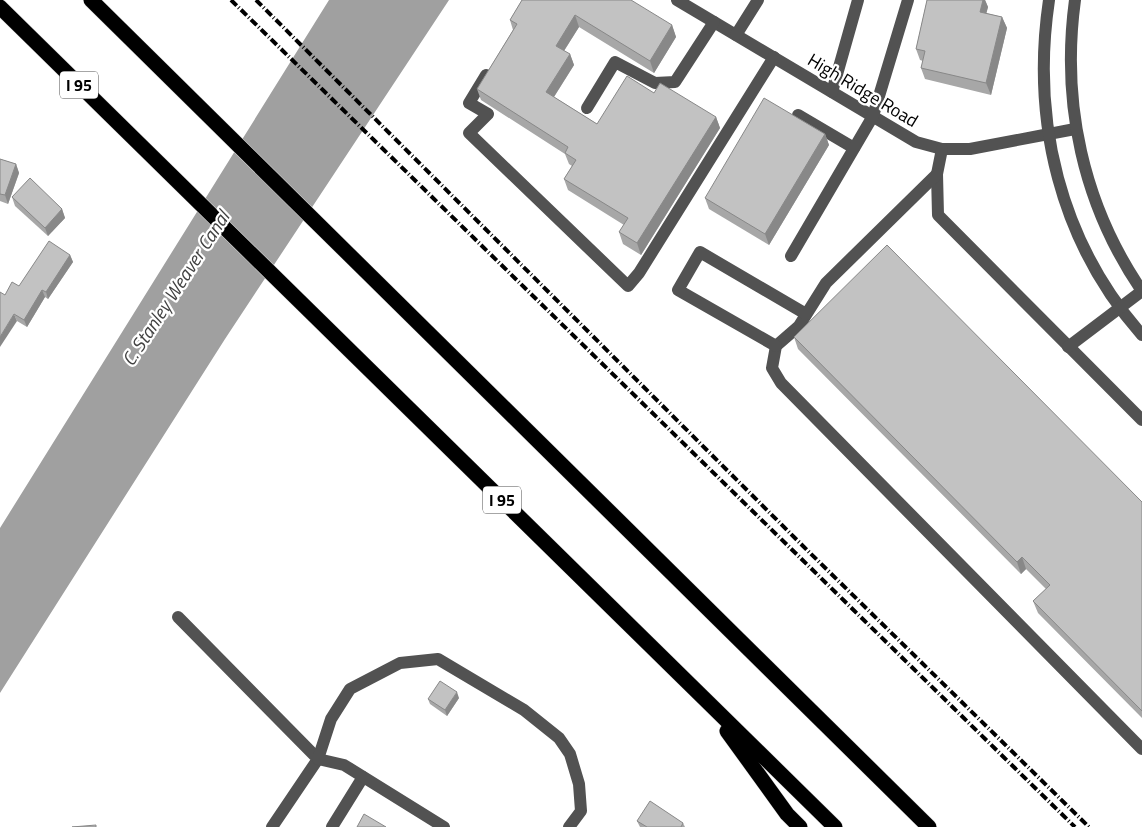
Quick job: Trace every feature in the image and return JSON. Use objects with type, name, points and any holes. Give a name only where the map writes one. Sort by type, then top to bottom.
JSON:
[{"type":"highway","points":[[91,0],[929,827]]},
{"type":"highway","name":"I 95","points":[[0,7],[835,827]]},
{"type":"highway","points":[[702,697],[787,814],[800,827]]},
{"type":"street","name":"High Ridge Road","points":[[677,0],[916,142],[942,149],[970,149],[1048,136],[1075,129]]},
{"type":"street","points":[[736,35],[758,0]]},
{"type":"street","points":[[832,92],[858,0]]},
{"type":"street","points":[[791,256],[873,116],[908,0]]},
{"type":"street","points":[[1048,0],[1043,47],[1043,81],[1048,136],[1068,213],[1094,270],[1142,335]]},
{"type":"street","points":[[1068,347],[1142,291],[1124,265],[1096,204],[1084,169],[1075,129],[1071,68],[1075,0]]},
{"type":"street","points":[[587,108],[615,62],[655,83],[675,82],[714,22]]},
{"type":"street","points":[[492,65],[469,103],[488,114],[469,133],[628,286],[640,273],[774,57]]},
{"type":"street","points":[[798,115],[854,148]]},
{"type":"street","points":[[942,149],[937,174],[938,216],[1142,420]]},
{"type":"street","points":[[937,174],[826,283],[799,326],[776,346],[772,368],[781,383],[1142,749]]},
{"type":"street","points":[[776,346],[678,290],[700,252],[806,314]]},
{"type":"street","points":[[178,617],[318,759],[344,765],[444,827]]},
{"type":"street","points":[[276,826],[318,759],[331,719],[350,689],[400,663],[438,659],[524,710],[559,738],[570,754],[579,784],[581,811],[570,827]]},
{"type":"street","points":[[332,827],[363,776]]},
{"type":"water","name":"C. Stanley Weaver Canal","points":[[329,0],[449,0],[225,339],[0,693],[0,528]]},
{"type":"building","points":[[522,0],[631,0],[672,25],[650,61],[575,15],[556,46],[570,54],[546,92],[597,124],[627,76],[654,93],[660,83],[716,117],[637,243],[619,232],[628,218],[564,179],[576,160],[565,153],[568,147],[477,89],[517,24],[510,20]]},
{"type":"building","points":[[927,0],[983,0],[980,12],[1002,17],[986,83],[921,68],[925,51],[916,49]]},
{"type":"building","points":[[764,98],[825,134],[765,234],[705,198]]},
{"type":"building","points":[[0,159],[16,164],[5,195],[0,194]]},
{"type":"building","points":[[30,178],[62,209],[45,228],[12,197]]},
{"type":"building","points":[[49,241],[70,255],[46,292],[42,290],[24,320],[14,314],[0,337],[0,292],[5,295],[12,282],[19,286]]},
{"type":"building","points":[[887,245],[1142,502],[1142,711],[1033,601],[1050,585],[1022,557],[1017,562],[794,337]]},
{"type":"building","points":[[440,681],[457,692],[445,710],[428,699]]},
{"type":"building","points":[[650,801],[683,823],[681,827],[647,827],[637,821]]},
{"type":"building","points":[[364,814],[386,827],[357,827]]},
{"type":"building","points":[[96,825],[96,827],[72,827]]},
{"type":"railway","points":[[231,0],[1075,827]]},
{"type":"railway","points":[[256,0],[807,550],[1089,827]]}]
